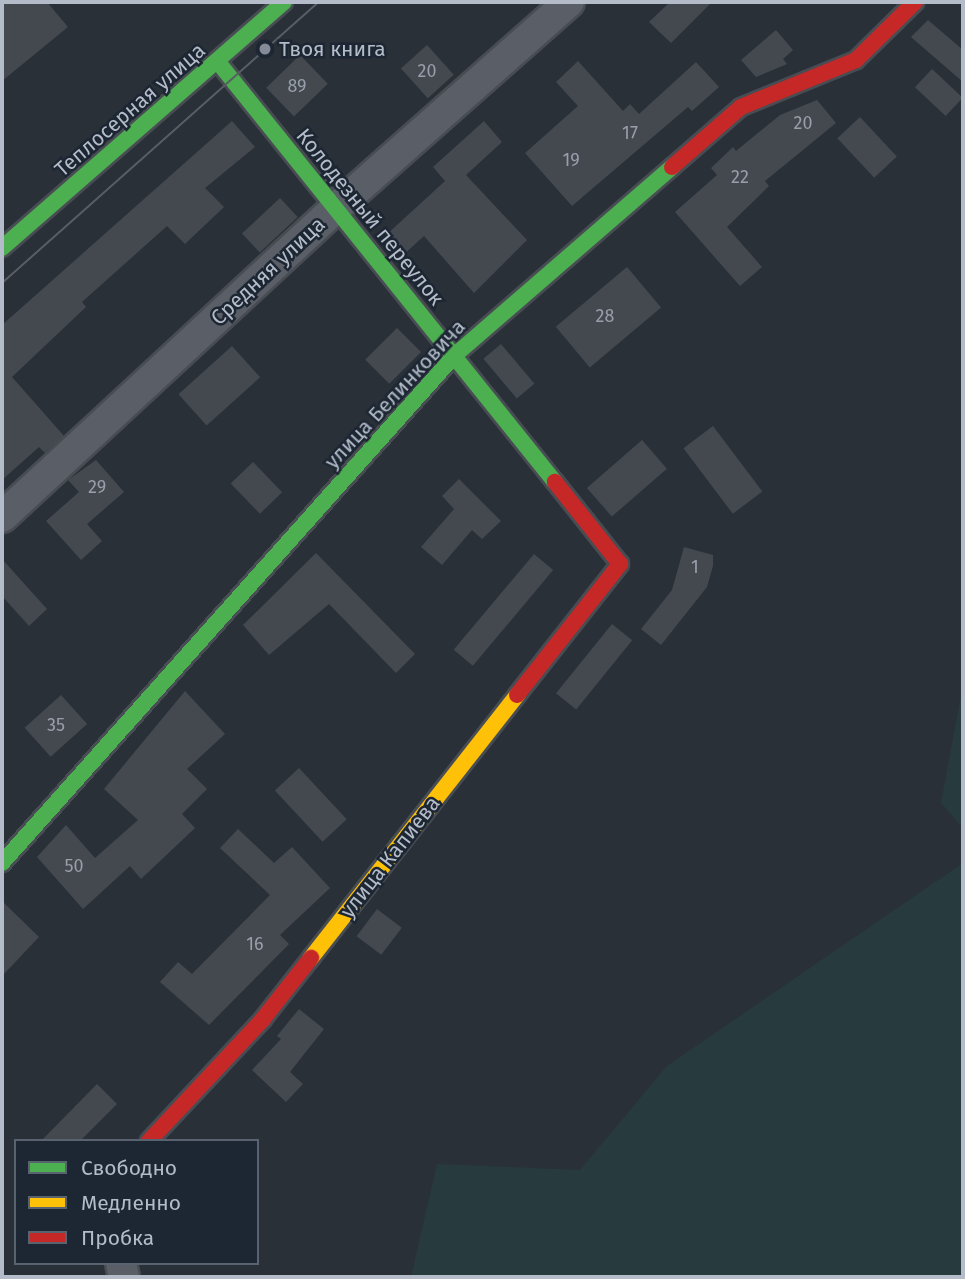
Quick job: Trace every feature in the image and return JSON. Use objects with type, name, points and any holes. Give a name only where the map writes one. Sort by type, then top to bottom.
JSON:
[{"type":"street","name":"Теплосерная улица","points":[[2,248],[284,2]]},
{"type":"street","name":"Средняя улица","points":[[2,517],[336,208],[569,2]]},
{"type":"street","name":"улица Белинковича","points":[[2,863],[455,355],[741,107],[856,60],[915,2]]},
{"type":"street","name":"Колодезный переулок","points":[[218,62],[620,564]]},
{"type":"street","name":"улица Капиева","points":[[151,1139],[263,1019],[620,564]]},
{"type":"green space","points":[[963,684],[963,828],[941,803]]},
{"type":"green space","points":[[963,863],[963,1277],[411,1277],[437,1164],[580,1170],[667,1066]]},
{"type":"building","points":[[2,2],[47,2],[68,27],[2,81]]},
{"type":"building","points":[[670,2],[712,2],[671,43],[649,22]]},
{"type":"building","points":[[928,20],[963,50],[963,82],[911,37]]},
{"type":"building","points":[[776,30],[793,50],[783,59],[787,64],[756,77],[741,60]]},
{"type":"building","points":[[427,45],[454,75],[428,98],[401,68]]},
{"type":"building","points":[[300,55],[328,84],[294,116],[266,88]]},
{"type":"building","points":[[578,61],[623,111],[630,104],[639,114],[696,62],[719,87],[692,111],[688,107],[572,206],[525,153],[578,106],[556,82]]},
{"type":"building","points":[[932,69],[963,98],[946,116],[915,87]]},
{"type":"building","points":[[817,100],[836,123],[765,181],[769,186],[727,227],[762,267],[740,286],[675,212],[717,175],[711,168],[733,147],[736,151],[780,115]]},
{"type":"building","points":[[860,117],[897,156],[874,178],[837,138]]},
{"type":"building","points":[[232,121],[255,147],[205,188],[224,207],[185,244],[167,226],[82,302],[86,307],[12,377],[64,436],[45,453],[39,447],[2,480],[2,325]]},
{"type":"building","points":[[484,121],[502,142],[466,175],[527,240],[474,293],[424,236],[402,256],[385,236],[445,181],[433,167]]},
{"type":"building","points":[[280,198],[298,217],[260,252],[242,233]]},
{"type":"building","points":[[627,267],[661,308],[590,367],[556,327]]},
{"type":"building","points":[[397,328],[421,352],[389,384],[365,360]]},
{"type":"building","points":[[501,344],[534,384],[517,399],[483,359]]},
{"type":"building","points":[[232,346],[260,377],[207,425],[178,394]]},
{"type":"building","points":[[713,426],[762,491],[733,514],[683,448]]},
{"type":"building","points":[[642,440],[667,469],[612,517],[587,488]]},
{"type":"building","points":[[96,460],[124,492],[87,524],[102,541],[81,560],[46,521],[79,492],[68,480]]},
{"type":"building","points":[[253,462],[282,492],[260,514],[231,484]]},
{"type":"building","points":[[459,479],[501,521],[482,539],[472,530],[442,565],[421,547],[454,509],[442,496]]},
{"type":"building","points":[[684,547],[713,555],[713,566],[707,587],[661,645],[641,629],[672,590]]},
{"type":"building","points":[[316,553],[415,654],[396,673],[329,604],[269,655],[243,625]]},
{"type":"building","points":[[534,554],[553,570],[473,666],[454,650]]},
{"type":"building","points":[[2,559],[47,609],[29,626],[2,596]]},
{"type":"building","points":[[612,624],[632,640],[576,710],[556,693]]},
{"type":"building","points":[[185,691],[225,734],[187,769],[207,789],[182,814],[195,828],[141,879],[130,866],[83,909],[37,857],[66,825],[95,858],[138,820],[104,789]]},
{"type":"building","points":[[61,695],[87,724],[51,757],[25,728]]},
{"type":"building","points":[[299,768],[347,819],[323,842],[275,791]]},
{"type":"building","points":[[238,829],[274,863],[292,847],[330,888],[280,935],[289,944],[209,1025],[160,982],[178,962],[192,974],[270,895],[220,848]]},
{"type":"building","points":[[2,901],[39,937],[2,976]]},
{"type":"building","points":[[377,909],[402,928],[381,955],[357,936]]},
{"type":"building","points":[[299,1009],[324,1029],[290,1072],[303,1084],[286,1102],[252,1070],[281,1039],[277,1036]]},
{"type":"building","points":[[97,1084],[117,1104],[82,1139],[43,1139]]},
{"type":"tram line","points":[[2,283],[318,2]]},
{"type":"traffic: fast","points":[[2,248],[284,2]]},
{"type":"traffic: fast","points":[[218,62],[555,482]]},
{"type":"traffic: fast","points":[[2,863],[455,355],[672,167]]},
{"type":"traffic: slow","points":[[311,958],[517,695]]},
{"type":"traffic: jam","points":[[672,167],[741,107],[856,60],[915,2]]},
{"type":"traffic: jam","points":[[517,695],[620,564],[555,482]]},
{"type":"traffic: jam","points":[[151,1139],[263,1019],[311,958]]},
{"type":"place","name":"Твоя книга","points":[[265,49]]}]
